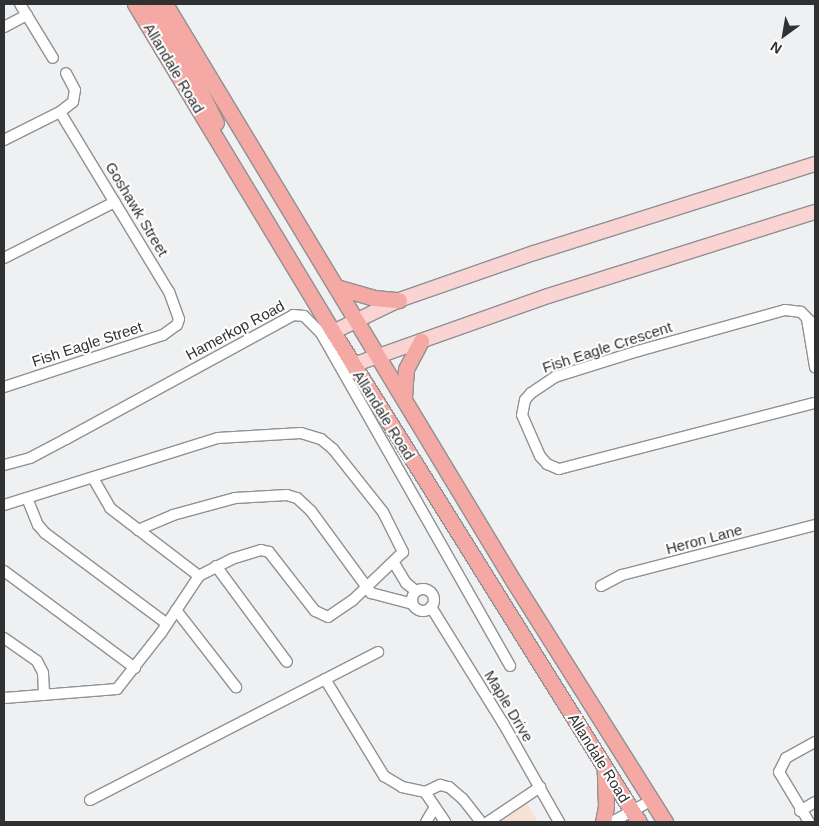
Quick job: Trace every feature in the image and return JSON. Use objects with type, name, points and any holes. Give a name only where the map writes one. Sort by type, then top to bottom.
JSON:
[{"type":"main road","name":"Allandale Road","points":[[135,4],[332,332],[636,817]]},
{"type":"main road","points":[[152,4],[209,107],[235,170]]},
{"type":"main road","name":"Allandale Road","points":[[165,4],[514,582],[665,822]]},
{"type":"main road","points":[[172,4],[197,56]]},
{"type":"main road","points":[[336,287],[374,298],[399,300]]},
{"type":"main road","points":[[404,397],[406,369],[421,341]]},
{"type":"main road","points":[[603,822],[606,806],[604,766]]},
{"type":"street","points":[[20,4],[53,58]]},
{"type":"street","points":[[4,27],[27,15]]},
{"type":"street","points":[[4,140],[60,112],[76,97],[66,73]]},
{"type":"street","name":"Goshawk Street","points":[[60,112],[176,305],[177,325]]},
{"type":"street","points":[[332,332],[399,300],[544,250],[815,164]]},
{"type":"street","points":[[4,258],[114,202]]},
{"type":"street","points":[[353,364],[557,293],[815,212]]},
{"type":"street","name":"Fish Eagle Crescent","points":[[815,367],[811,323],[798,311],[785,310],[555,377],[531,393],[525,400],[522,415],[540,456],[547,464],[559,469],[815,403]]},
{"type":"street","name":"Hamerkop Road","points":[[4,465],[30,458],[293,315],[304,316],[321,333],[510,666]]},
{"type":"street","name":"Fish Eagle Street","points":[[4,387],[163,335],[177,325]]},
{"type":"street","points":[[4,505],[218,438],[296,432],[331,446],[383,512],[403,549],[402,556],[366,588],[337,613],[325,617],[315,611],[266,550],[216,566],[199,576],[135,668],[113,691],[4,698]]},
{"type":"street","points":[[94,478],[107,505],[199,576]]},
{"type":"street","points":[[138,530],[173,515],[235,498],[287,495],[297,498],[311,511],[366,588],[376,596],[413,604],[422,610],[431,607],[431,593],[422,589],[416,591],[412,597],[413,604]]},
{"type":"street","points":[[26,498],[38,525],[45,533],[167,624]]},
{"type":"street","name":"Heron Lane","points":[[601,586],[622,575],[815,525]]},
{"type":"street","points":[[394,563],[406,583],[416,591]]},
{"type":"street","points":[[216,566],[287,662]]},
{"type":"street","points":[[4,570],[135,668]]},
{"type":"street","name":"Maple Drive","points":[[431,607],[540,787],[559,822]]},
{"type":"street","points":[[176,610],[236,687]]},
{"type":"street","points":[[4,638],[37,662],[43,673],[44,695]]},
{"type":"street","points":[[90,800],[378,652]]},
{"type":"street","points":[[325,679],[384,776],[402,787],[425,792],[442,785],[454,789],[481,822]]},
{"type":"street","points":[[809,822],[800,811],[780,776],[779,767],[786,758],[815,742]]},
{"type":"street","points":[[488,822],[540,787]]},
{"type":"street","points":[[425,792],[446,822]]},
{"type":"street","points":[[612,822],[636,817],[652,800]]},
{"type":"street","points":[[800,811],[815,802]]},
{"type":"street","points":[[426,822],[435,807]]},
{"type":"shaded area","points":[[527,803],[538,822],[501,822]]}]
